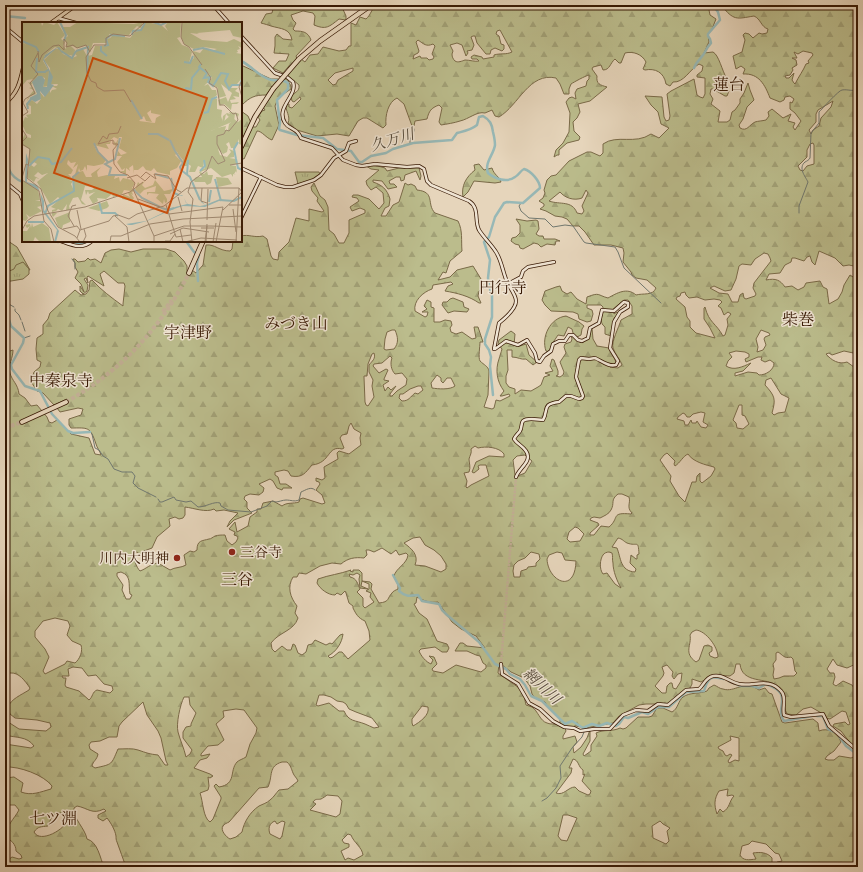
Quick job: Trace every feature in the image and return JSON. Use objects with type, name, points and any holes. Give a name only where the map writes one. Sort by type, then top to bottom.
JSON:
[{"type":"highway","points":[[242,144],[273,89],[298,59],[320,41],[370,5]]},
{"type":"highway","points":[[188,273],[202,242]]},
{"type":"highway","points":[[22,421],[66,401]]},
{"type":"main road","points":[[53,22],[76,5]]},
{"type":"main road","points":[[213,5],[228,22]]},
{"type":"main road","points":[[58,18],[72,22]]},
{"type":"main road","points":[[5,26],[22,41]]},
{"type":"main road","points":[[242,37],[274,71],[279,75],[287,77],[293,82],[294,89],[284,106],[282,116],[286,125],[304,140],[332,148],[345,161],[360,166],[372,164],[407,167],[417,165],[421,166],[425,171],[427,181],[431,185],[472,204],[476,210],[478,226],[498,254],[508,284],[515,297],[515,304],[504,319],[499,323],[495,349],[506,342],[518,345],[527,340],[533,349],[538,362],[551,351],[553,344],[559,341],[565,341],[569,335],[573,335],[577,340],[582,341],[588,338],[590,328],[599,323],[602,310],[614,311],[624,302],[629,304],[628,307],[621,311],[614,322],[610,346],[618,361],[616,365],[613,366],[604,364],[595,358],[580,359],[576,377],[583,396],[582,398],[579,399],[566,396],[559,402],[552,402],[546,408],[545,419],[525,420],[523,422],[520,431],[514,439],[526,451],[527,460],[526,464],[518,472],[516,477]]},
{"type":"main road","points":[[5,103],[17,90],[22,74]]},
{"type":"main road","points":[[242,168],[282,186],[296,186],[318,177],[325,172],[334,158],[346,150],[349,143],[356,141]]},
{"type":"main road","points":[[242,216],[261,177]]},
{"type":"main road","points":[[5,187],[9,185],[20,193],[22,198]]},
{"type":"main road","points":[[65,242],[80,246],[86,245],[90,242]]},
{"type":"main road","points":[[508,284],[521,277],[524,270],[528,267],[554,262]]},
{"type":"main road","points":[[501,664],[503,675],[519,685],[529,703],[540,709],[553,721],[564,726],[583,731],[596,729],[607,730],[615,725],[623,715],[638,710],[648,711],[658,704],[668,705],[686,690],[700,688],[709,678],[721,676],[739,684],[764,683],[775,686],[781,690],[784,695],[784,715],[791,717],[823,714],[829,726],[858,751]]},
{"type":"green space","points":[[274,5],[341,5],[346,16],[346,20],[339,19],[330,26],[322,27],[314,25],[315,16],[313,13],[303,11],[291,15],[296,23],[293,29],[295,31],[305,32],[311,40],[296,56],[297,59],[283,73],[273,68],[279,61],[286,61],[289,54],[274,53],[275,37],[277,34],[283,39],[292,40],[291,36],[287,31],[261,23],[266,14],[272,13]]},
{"type":"green space","points":[[377,5],[406,5],[407,7],[408,5],[551,5],[559,9],[566,5],[708,5],[710,15],[716,19],[712,29],[708,33],[709,42],[704,53],[713,52],[717,56],[727,79],[725,85],[729,91],[727,96],[725,96],[711,89],[710,94],[713,99],[711,104],[720,111],[718,122],[727,122],[730,120],[732,112],[740,103],[740,99],[748,83],[754,100],[747,107],[743,119],[739,125],[740,128],[746,129],[755,122],[766,120],[769,116],[768,112],[772,109],[783,118],[791,114],[788,121],[795,123],[793,127],[795,130],[801,121],[790,109],[790,102],[792,103],[794,99],[790,96],[785,97],[784,100],[780,102],[770,98],[761,81],[749,74],[743,74],[745,69],[741,66],[736,69],[733,56],[742,52],[745,40],[743,35],[745,33],[749,34],[753,38],[759,33],[767,33],[768,29],[764,27],[754,16],[736,18],[729,14],[721,5],[858,5],[858,267],[849,265],[843,266],[835,258],[819,251],[815,265],[810,256],[804,261],[792,258],[791,262],[785,265],[780,273],[769,274],[766,280],[777,280],[785,287],[792,286],[798,290],[804,287],[806,283],[820,281],[823,287],[827,289],[829,304],[838,299],[850,275],[858,280],[858,354],[844,351],[832,355],[829,353],[826,354],[835,361],[841,363],[847,362],[858,370],[858,404],[856,403],[855,406],[858,410],[858,510],[855,514],[858,518],[858,663],[847,668],[837,665],[833,659],[827,669],[830,673],[834,673],[835,677],[833,684],[836,686],[843,681],[852,685],[855,690],[858,690],[858,747],[851,744],[841,731],[833,726],[834,724],[845,722],[848,725],[850,724],[846,712],[842,711],[830,719],[826,718],[823,714],[811,707],[803,709],[796,715],[787,714],[783,695],[778,686],[773,683],[745,675],[740,664],[736,664],[734,673],[730,676],[713,675],[701,682],[692,679],[690,688],[683,691],[669,703],[639,705],[619,716],[613,723],[585,728],[576,726],[565,728],[566,731],[563,739],[575,736],[577,742],[573,747],[574,753],[581,747],[590,730],[590,741],[583,754],[584,756],[591,751],[591,745],[597,736],[596,733],[626,728],[638,717],[652,716],[657,708],[663,708],[672,712],[676,709],[681,699],[686,695],[707,691],[714,685],[721,689],[727,690],[744,686],[754,687],[759,690],[765,688],[772,694],[782,722],[785,723],[813,719],[818,723],[819,731],[829,730],[838,736],[841,742],[825,759],[834,760],[839,756],[851,758],[858,755],[858,867],[776,867],[777,862],[782,861],[779,854],[775,853],[766,844],[752,841],[749,844],[742,846],[741,857],[746,860],[756,859],[753,853],[766,854],[772,858],[773,867],[209,867],[207,864],[203,867],[126,867],[116,840],[115,831],[111,824],[107,818],[103,821],[98,818],[98,815],[106,811],[104,809],[100,811],[93,811],[77,806],[74,808],[75,816],[87,839],[94,843],[104,867],[5,867],[5,862],[12,857],[19,859],[22,858],[16,851],[13,842],[5,837],[9,826],[19,810],[15,805],[5,805],[5,778],[14,777],[23,783],[21,792],[25,793],[32,794],[40,792],[51,789],[52,786],[43,778],[31,772],[17,768],[5,767],[5,744],[31,748],[34,746],[28,740],[5,735],[5,720],[19,729],[46,731],[51,727],[50,723],[15,718],[10,714],[8,707],[14,699],[30,688],[22,678],[16,674],[10,673],[5,667],[5,640],[9,634],[8,631],[5,631],[5,355],[13,350],[10,370],[19,394],[25,398],[31,406],[37,405],[47,417],[49,422],[52,423],[57,420],[71,434],[89,438],[95,454],[101,455],[92,434],[88,429],[71,428],[69,425],[69,419],[81,415],[83,409],[78,408],[60,412],[57,408],[68,402],[67,399],[54,405],[43,393],[37,391],[32,383],[34,372],[40,367],[41,362],[37,360],[36,349],[37,338],[43,334],[43,325],[48,319],[50,313],[75,290],[81,295],[86,294],[89,290],[90,281],[92,280],[103,291],[123,306],[124,283],[118,283],[104,271],[100,274],[104,286],[88,276],[88,283],[86,278],[84,279],[88,285],[87,291],[83,294],[80,291],[80,286],[84,292],[81,284],[75,278],[78,272],[73,259],[78,262],[85,261],[88,258],[90,260],[95,259],[101,263],[105,253],[111,250],[119,249],[131,252],[143,249],[166,249],[175,252],[184,261],[187,266],[187,273],[192,270],[196,273],[203,265],[206,245],[230,251],[232,249],[233,242],[242,242],[242,236],[247,235],[257,237],[263,236],[267,239],[271,256],[273,259],[278,260],[279,252],[289,242],[296,218],[309,221],[309,209],[322,212],[324,211],[317,201],[318,198],[312,191],[311,187],[314,183],[320,196],[325,200],[328,207],[329,230],[334,234],[339,243],[344,243],[349,233],[349,220],[365,213],[365,210],[360,208],[352,211],[350,207],[359,201],[357,198],[352,197],[353,195],[358,195],[369,199],[379,209],[384,203],[383,193],[376,187],[371,190],[366,181],[379,170],[371,169],[366,166],[385,168],[387,171],[399,168],[419,168],[421,176],[420,180],[416,171],[405,175],[404,180],[401,181],[400,177],[396,177],[389,181],[390,184],[394,184],[397,187],[388,189],[382,181],[373,180],[373,182],[382,186],[386,190],[390,199],[389,206],[385,208],[381,216],[386,216],[393,205],[399,202],[405,183],[408,185],[411,184],[415,186],[417,190],[427,193],[432,210],[435,213],[458,221],[461,232],[462,251],[450,261],[446,273],[443,272],[438,280],[450,277],[457,270],[473,266],[481,279],[484,288],[479,291],[478,296],[481,303],[463,295],[445,291],[448,286],[453,284],[451,282],[433,285],[432,289],[419,297],[415,311],[425,317],[427,316],[428,312],[422,312],[427,309],[424,306],[427,300],[431,302],[431,307],[434,308],[434,322],[445,320],[451,321],[451,332],[456,334],[462,332],[472,339],[476,338],[474,327],[478,327],[483,342],[480,342],[479,359],[489,371],[488,395],[484,407],[492,409],[494,408],[496,400],[500,401],[510,396],[509,394],[500,396],[504,391],[497,376],[497,372],[502,349],[498,344],[499,340],[511,331],[515,334],[514,345],[520,346],[526,344],[529,355],[537,362],[533,365],[526,359],[512,357],[512,350],[507,350],[508,370],[506,383],[509,387],[515,389],[515,394],[521,390],[531,391],[541,385],[544,377],[550,375],[545,373],[553,371],[550,366],[552,359],[554,360],[558,371],[558,375],[556,376],[560,377],[563,375],[564,372],[560,362],[566,353],[564,347],[565,344],[571,342],[571,336],[578,341],[585,341],[592,328],[593,339],[597,346],[609,348],[616,362],[610,367],[618,368],[622,365],[613,348],[613,345],[621,320],[632,314],[632,306],[628,300],[624,300],[613,309],[614,314],[617,312],[619,313],[614,318],[611,336],[605,334],[605,327],[601,321],[603,307],[601,305],[587,305],[587,308],[592,310],[593,314],[591,321],[587,322],[579,319],[578,314],[573,312],[551,311],[542,300],[545,291],[560,286],[562,291],[567,294],[571,292],[577,299],[586,304],[587,297],[598,294],[608,298],[626,291],[636,295],[655,291],[656,288],[647,280],[636,278],[632,275],[623,262],[623,248],[611,245],[594,245],[579,226],[573,226],[567,219],[555,216],[540,209],[544,206],[544,204],[539,201],[543,198],[545,193],[544,190],[547,180],[551,176],[556,175],[569,161],[587,152],[600,156],[603,153],[603,144],[608,141],[639,139],[651,134],[659,138],[669,128],[661,124],[658,112],[645,96],[662,97],[664,117],[666,121],[669,120],[670,116],[667,94],[671,91],[694,79],[697,95],[703,98],[705,94],[705,78],[697,77],[697,75],[702,71],[703,66],[699,64],[684,78],[677,82],[673,82],[670,86],[666,84],[663,76],[656,70],[643,69],[646,62],[640,55],[634,53],[625,53],[621,63],[615,59],[609,68],[605,70],[603,70],[601,65],[593,67],[592,69],[597,76],[600,85],[607,87],[590,101],[578,104],[580,112],[573,122],[574,131],[580,137],[579,140],[567,143],[559,150],[559,155],[554,157],[556,150],[563,143],[569,132],[570,113],[566,102],[572,97],[576,99],[575,93],[577,89],[586,86],[589,75],[571,84],[569,94],[564,94],[556,78],[547,77],[539,80],[531,85],[506,112],[499,117],[495,116],[492,110],[485,113],[476,114],[458,122],[441,125],[439,122],[442,108],[439,105],[431,110],[427,119],[415,121],[414,126],[412,126],[404,104],[397,98],[389,106],[386,125],[383,128],[367,118],[363,118],[358,121],[349,136],[337,134],[317,136],[297,130],[288,123],[289,118],[286,104],[289,104],[289,107],[292,108],[301,99],[300,97],[294,102],[292,101],[291,97],[298,91],[299,85],[286,74],[301,59],[305,62],[310,55],[318,54],[323,47],[339,51],[346,50],[349,46],[351,46],[351,23],[356,25],[360,17],[366,19]],"holes":[[[500,30],[512,52],[496,54],[494,57],[483,59],[482,57],[474,55],[471,57],[472,59],[477,59],[479,61],[465,60],[460,62],[455,61],[453,58],[453,51],[450,45],[457,43],[462,45],[466,56],[468,53],[467,51],[472,50],[474,45],[471,37],[473,36],[475,36],[477,43],[486,54],[490,54],[491,50],[495,48],[502,51],[504,49],[504,45],[501,44],[499,36],[496,34],[497,31]],[[418,40],[425,45],[433,44],[435,46],[432,54],[434,57],[433,59],[429,60],[427,58],[421,58],[420,56],[413,59],[414,55],[419,51],[416,42]],[[803,51],[812,53],[813,55],[808,61],[809,63],[806,64],[795,84],[792,80],[794,73],[789,78],[786,78],[785,76],[790,75],[793,70],[792,68],[797,65],[796,60],[792,58],[797,58],[794,52],[798,54]],[[353,68],[353,71],[338,80],[336,84],[333,85],[328,80],[335,73]],[[833,101],[831,107],[821,118],[819,126],[813,130],[811,134],[809,130],[816,122],[816,114],[818,110]],[[813,143],[814,164],[807,166],[803,171],[800,170],[798,166],[807,157],[807,150],[810,144]],[[586,190],[588,193],[582,206],[584,211],[582,214],[577,213],[572,206],[549,201],[560,192],[564,196],[576,199],[582,198]],[[764,253],[768,254],[771,261],[754,283],[753,288],[756,294],[755,296],[746,299],[744,298],[743,293],[740,295],[738,302],[732,302],[728,294],[719,293],[710,288],[714,286],[725,291],[731,290],[736,279],[739,266],[742,264],[751,265],[755,259]],[[685,292],[689,298],[697,297],[705,300],[720,300],[722,302],[718,306],[721,308],[724,315],[728,312],[731,314],[727,319],[728,325],[725,335],[723,336],[711,320],[705,307],[704,319],[715,338],[696,333],[690,327],[690,321],[687,317],[685,307],[676,299],[681,293]],[[395,330],[397,344],[394,349],[384,349],[387,332]],[[761,330],[769,333],[770,335],[764,339],[766,345],[763,350],[757,352],[758,347],[756,339]],[[736,351],[749,354],[749,357],[745,359],[746,362],[762,357],[761,360],[765,362],[770,360],[774,363],[771,370],[762,375],[748,372],[735,376],[735,373],[743,371],[751,363],[738,368],[726,366],[732,357],[729,353]],[[374,353],[374,358],[369,365],[369,372],[373,380],[372,386],[374,397],[368,406],[365,402],[364,376],[367,376],[368,364],[372,354]],[[390,356],[392,358],[391,366],[393,371],[395,374],[402,373],[407,379],[406,385],[390,396],[396,386],[391,390],[388,387],[385,391],[383,385],[389,381],[384,380],[388,370],[386,369],[379,373],[373,366],[374,364],[382,363]],[[437,375],[441,378],[443,383],[447,378],[451,378],[455,386],[441,389],[432,388],[431,383]],[[771,378],[781,394],[789,398],[785,412],[774,415],[772,413],[774,398],[765,385],[766,380]],[[418,386],[421,386],[423,390],[418,394],[415,393],[408,400],[402,401],[399,398],[400,394],[403,394]],[[739,405],[742,405],[742,415],[745,416],[749,424],[743,429],[737,428],[736,423],[733,420]],[[701,412],[705,413],[703,422],[708,425],[706,428],[701,427],[697,421],[696,423],[692,423],[691,420],[688,425],[685,425],[684,421],[677,419],[683,413],[687,417],[690,417],[693,414]],[[351,423],[354,429],[361,433],[361,445],[349,454],[339,451],[337,453],[338,459],[324,467],[325,478],[322,480],[316,478],[316,481],[320,484],[316,490],[322,495],[325,503],[322,504],[303,498],[300,499],[299,502],[282,506],[273,501],[263,503],[261,509],[257,509],[257,512],[250,517],[248,526],[237,532],[235,522],[229,529],[235,532],[234,535],[238,538],[232,545],[227,541],[225,535],[216,536],[200,542],[197,550],[194,552],[190,551],[184,555],[186,565],[184,566],[170,570],[158,563],[140,571],[137,567],[134,554],[135,552],[141,555],[144,551],[152,548],[157,537],[170,526],[169,519],[175,517],[179,519],[183,518],[185,515],[185,507],[204,510],[214,509],[216,511],[224,510],[238,513],[230,521],[227,527],[234,520],[252,513],[247,508],[247,502],[244,499],[245,496],[250,494],[259,495],[263,492],[264,488],[259,484],[270,479],[277,488],[282,490],[283,488],[292,488],[286,484],[280,484],[275,472],[284,470],[288,471],[291,476],[301,476],[312,465],[323,461],[337,448],[344,448],[340,438],[342,435],[347,434]],[[475,446],[478,448],[496,448],[504,454],[504,457],[489,456],[476,462],[472,472],[474,473],[479,469],[478,466],[486,465],[489,476],[467,488],[467,481],[464,473],[469,472],[469,459],[471,449]],[[667,453],[675,461],[675,466],[688,454],[696,461],[714,467],[715,469],[711,476],[702,483],[700,481],[700,473],[697,476],[696,482],[692,482],[685,502],[679,496],[670,481],[671,476],[660,460]],[[525,455],[532,461],[525,473],[517,477],[515,475],[513,460],[517,456]],[[618,494],[629,497],[629,509],[632,513],[620,514],[616,516],[609,527],[601,526],[594,535],[590,535],[590,533],[599,525],[598,523],[590,520],[591,518],[600,518],[609,513],[612,508],[613,500]],[[575,527],[578,528],[584,534],[580,541],[570,542],[567,539],[569,532]],[[420,537],[425,545],[441,556],[446,564],[446,569],[441,572],[425,566],[415,565],[415,555],[404,543],[413,538]],[[618,538],[627,543],[638,545],[639,554],[637,555],[637,559],[631,555],[630,563],[636,569],[635,572],[624,567],[617,548],[612,547]],[[382,548],[391,554],[396,550],[399,555],[406,553],[408,555],[406,561],[394,576],[398,589],[393,592],[385,602],[379,603],[371,589],[372,584],[370,582],[362,581],[362,573],[359,570],[353,570],[353,572],[350,571],[351,570],[318,579],[317,583],[322,589],[330,594],[335,595],[337,593],[341,595],[345,591],[349,603],[353,606],[356,614],[365,621],[369,631],[370,640],[348,659],[342,652],[339,652],[330,658],[328,656],[338,647],[343,634],[340,635],[332,644],[330,643],[326,645],[315,640],[312,644],[308,645],[306,652],[302,655],[298,653],[295,645],[293,644],[291,650],[287,650],[282,646],[275,652],[272,649],[271,643],[274,639],[290,629],[298,618],[295,613],[297,606],[290,592],[290,584],[293,577],[297,577],[299,573],[306,574],[320,566],[332,563],[341,564],[352,558],[364,558],[367,555],[366,550],[374,552]],[[531,552],[539,554],[540,559],[536,563],[536,566],[528,567],[527,569],[521,571],[520,577],[514,577],[514,565]],[[557,552],[562,553],[565,560],[576,561],[575,572],[567,581],[562,581],[556,578],[548,567],[547,559],[549,555]],[[609,552],[612,553],[614,573],[621,588],[615,584],[607,573],[603,574],[600,567],[603,554]],[[121,572],[128,578],[130,594],[132,595],[130,599],[126,599],[122,590],[123,585],[117,576],[117,573]],[[357,573],[360,575],[360,588],[368,589],[361,586],[362,581],[369,584],[369,589],[366,591],[371,593],[370,597],[374,602],[365,608],[363,606],[363,598],[357,592],[360,589],[358,584],[356,580],[350,577],[349,574],[353,575]],[[417,597],[422,600],[438,602],[452,622],[461,629],[476,636],[485,648],[467,646],[460,643],[455,651],[467,651],[480,656],[483,663],[486,665],[486,668],[481,672],[456,665],[443,673],[433,671],[432,669],[437,664],[434,657],[429,656],[433,660],[431,664],[424,659],[419,651],[421,649],[435,647],[442,652],[447,652],[449,648],[447,644],[437,641],[427,619],[419,613],[414,604],[416,603]],[[55,618],[68,621],[70,626],[67,635],[72,641],[81,645],[82,650],[80,657],[75,663],[67,661],[65,664],[45,674],[43,671],[49,657],[45,649],[35,637],[35,631],[43,621]],[[696,630],[704,633],[714,644],[718,657],[715,658],[710,656],[709,653],[712,651],[712,647],[708,645],[704,646],[699,660],[696,662],[692,659],[689,652],[690,635]],[[778,652],[785,657],[791,657],[793,659],[795,671],[797,673],[794,676],[784,676],[774,679],[773,664],[776,660],[776,653]],[[499,664],[524,678],[530,686],[532,694],[535,698],[545,702],[547,706],[560,718],[560,725],[545,722],[532,707],[526,705],[524,696],[519,688],[498,673]],[[667,665],[673,672],[672,676],[674,679],[678,674],[682,673],[681,681],[676,689],[673,688],[672,683],[670,683],[667,686],[666,693],[662,693],[655,686],[663,676],[664,673],[662,667]],[[73,667],[82,668],[88,676],[96,675],[104,684],[112,686],[113,690],[110,693],[97,690],[89,700],[79,691],[66,687],[66,678],[63,678],[62,676],[69,676],[68,669]],[[319,695],[331,697],[337,701],[343,702],[349,709],[372,718],[379,727],[374,728],[353,720],[348,717],[344,711],[339,711],[329,703],[318,706],[316,705]],[[184,697],[189,697],[190,705],[196,713],[191,726],[186,727],[183,732],[183,738],[192,750],[186,757],[178,732],[180,709]],[[143,702],[147,715],[161,738],[168,765],[165,765],[158,755],[134,749],[118,749],[111,763],[95,768],[92,766],[98,754],[90,749],[89,745],[91,742],[100,741],[109,737],[117,737],[119,726]],[[422,706],[428,707],[424,718],[413,726],[412,719]],[[236,709],[244,710],[257,728],[246,757],[238,761],[233,769],[232,777],[228,783],[219,787],[216,784],[214,786],[221,799],[213,819],[210,822],[206,817],[200,793],[208,790],[208,777],[210,778],[213,776],[194,768],[200,760],[207,758],[210,754],[201,756],[208,746],[218,745],[224,740],[216,724],[224,717],[223,711]],[[730,736],[739,738],[739,761],[735,760],[729,763],[728,761],[732,755],[730,754],[727,756],[718,747],[731,740]],[[573,759],[575,760],[583,770],[583,775],[585,774],[582,781],[591,791],[590,794],[588,795],[579,791],[575,787],[559,794],[556,793],[571,773],[572,768],[569,768]],[[287,762],[298,781],[288,789],[279,790],[273,798],[256,808],[248,818],[242,832],[236,837],[230,839],[228,838],[223,831],[223,825],[229,822],[259,788],[268,787],[273,769],[278,764]],[[728,789],[727,796],[734,796],[725,810],[723,812],[720,809],[717,814],[715,808],[716,797],[719,791]],[[327,795],[338,796],[342,801],[340,814],[336,817],[310,810],[316,804],[313,802],[314,801]],[[57,813],[61,813],[68,819],[63,827],[47,836],[37,835],[34,832],[38,828],[48,826],[52,816]],[[563,815],[577,818],[567,841],[561,840],[558,836]],[[275,821],[277,824],[282,821],[285,822],[280,839],[270,834],[270,825]],[[660,821],[670,828],[667,831],[669,841],[666,844],[653,838],[652,826]],[[348,834],[351,835],[363,855],[354,860],[348,858],[345,860],[341,851],[349,847],[349,844],[344,843],[342,840]]]},
{"type":"green space","points":[[242,65],[271,79],[278,79],[266,95],[259,95],[248,100],[242,105]]},
{"type":"green space","points":[[282,79],[287,79],[291,89],[279,97],[275,106],[279,125],[272,140],[261,132],[257,131],[244,159],[242,158],[242,148],[251,127],[256,127],[260,120],[258,117],[262,111],[265,110],[263,107]]},
{"type":"green space","points":[[242,112],[248,116],[251,123],[242,139]]},
{"type":"green space","points":[[479,164],[484,170],[492,168],[501,182],[495,183],[474,181],[468,192],[463,197],[465,182],[475,170],[474,165]]},
{"type":"green space","points":[[295,172],[319,172],[320,174],[311,180],[298,184]]},
{"type":"green space","points":[[516,219],[538,221],[539,229],[536,234],[543,236],[544,239],[555,239],[560,241],[556,241],[555,245],[547,244],[541,247],[534,243],[523,249],[520,248],[519,245],[511,241],[512,238],[516,237],[520,233],[520,225]]},
{"type":"green space","points":[[5,239],[17,247],[30,270],[26,269],[5,279],[5,255],[7,254],[5,251]]},
{"type":"green space","points":[[23,262],[29,269],[29,274],[23,279],[5,282],[5,273],[14,269],[16,265]]},
{"type":"green space","points":[[453,298],[463,302],[464,307],[469,309],[467,312],[454,311],[448,313],[442,305],[443,302],[447,302]]},
{"type":"green space","points":[[566,316],[584,326],[581,335],[577,337],[573,333],[572,329],[568,327],[564,336],[558,335],[549,352],[546,351],[545,340],[548,329],[555,320]]},
{"type":"waterway","points":[[694,68],[711,43],[708,34],[720,20],[718,12],[713,5]]},
{"type":"waterway","name":"久万川","points":[[5,16],[25,18]]},
{"type":"waterway","name":"久万川","points":[[242,62],[268,79],[288,83],[288,89],[277,100],[280,130],[297,135],[323,138],[337,149],[351,151],[359,162],[362,162],[371,156],[386,153],[393,149],[413,143],[452,140],[457,133],[477,125],[479,117],[483,116],[491,124],[495,141],[495,145],[487,166],[488,173],[494,177],[508,180],[512,179],[524,169],[537,179],[540,188],[523,203],[504,203],[495,217],[489,237],[484,242],[490,260],[488,278],[492,296],[492,317],[485,339],[485,344],[491,357],[490,366],[493,395]]},
{"type":"waterway","points":[[799,213],[799,206],[808,182],[802,167],[803,164],[810,158],[811,133],[819,123],[819,112],[840,91],[858,89]]},
{"type":"waterway","points":[[410,144],[410,139],[414,129]]},
{"type":"waterway","points":[[5,149],[7,164],[11,173],[14,177],[22,182]]},
{"type":"waterway","points":[[521,203],[519,206],[521,211],[529,218],[545,219],[553,227],[565,225],[573,226],[584,242],[615,247],[624,268],[661,303]]},
{"type":"waterway","points":[[74,242],[81,244],[88,242]]},
{"type":"waterway","points":[[187,242],[194,252],[199,255],[197,263],[198,281]]},
{"type":"waterway","points":[[72,259],[75,263],[75,269]]},
{"type":"waterway","points":[[7,303],[14,307]]},
{"type":"waterway","points":[[15,309],[21,320]]},
{"type":"waterway","points":[[5,315],[8,317],[11,326],[24,338],[23,343],[11,365],[12,369],[25,386],[40,391],[52,414],[68,431],[73,433],[90,432]]},
{"type":"waterway","points":[[22,322],[25,331]]},
{"type":"waterway","points":[[24,338],[30,336]]},
{"type":"waterway","points":[[90,432],[92,434],[95,448],[108,459],[114,469],[122,472],[132,472],[135,476],[133,483],[138,488],[156,497]]},
{"type":"waterway","points":[[158,499],[162,502],[174,497],[176,500],[186,502],[191,501],[198,507],[213,503],[220,503],[221,506],[228,510],[251,512],[267,506],[272,501],[299,500],[301,492],[310,488],[315,490]]},
{"type":"waterway","name":"網川川","points":[[393,575],[401,593],[408,596],[418,595],[422,601],[439,604],[447,615],[479,642],[495,664],[506,669],[510,674],[520,679],[531,696],[542,701],[565,724],[572,721],[583,728],[592,724],[599,726],[607,723],[616,726],[624,717],[628,718],[642,712],[648,714],[658,707],[669,707],[686,692],[704,691],[708,680],[710,679],[716,677],[724,679]]},
{"type":"waterway","name":"網川川","points":[[729,681],[741,686],[752,686],[759,688],[766,684],[775,688],[782,696],[781,711],[784,721],[812,716]]},
{"type":"waterway","name":"網川川","points":[[817,716],[823,716],[828,729],[837,733],[846,746],[858,755]]},
{"type":"waterway","points":[[542,801],[547,798],[556,788],[561,778],[560,766],[572,748],[582,737],[584,732]]},
{"type":"tunnel","points":[[66,402],[104,377],[137,347],[165,312],[189,273]]},
{"type":"tunnel","points":[[163,312],[172,300]]},
{"type":"tunnel","points":[[5,428],[22,422]]},
{"type":"tunnel","points":[[501,664],[516,477]]},
{"type":"place","name":"三谷寺","points":[[232,552]]},
{"type":"place","name":"川内大明神","points":[[177,558]]},
{"type":"district","name":"蓮台","points":[[729,84]]},
{"type":"district","name":"円行寺","points":[[503,287]]},
{"type":"district","name":"柴巻","points":[[798,319]]},
{"type":"district","name":"みづき山","points":[[296,323]]},
{"type":"district","name":"宇津野","points":[[188,332]]},
{"type":"district","name":"中秦泉寺","points":[[61,380]]},
{"type":"district","name":"三谷","points":[[237,579]]},
{"type":"district","name":"七ツ淵","points":[[53,818]]}]
